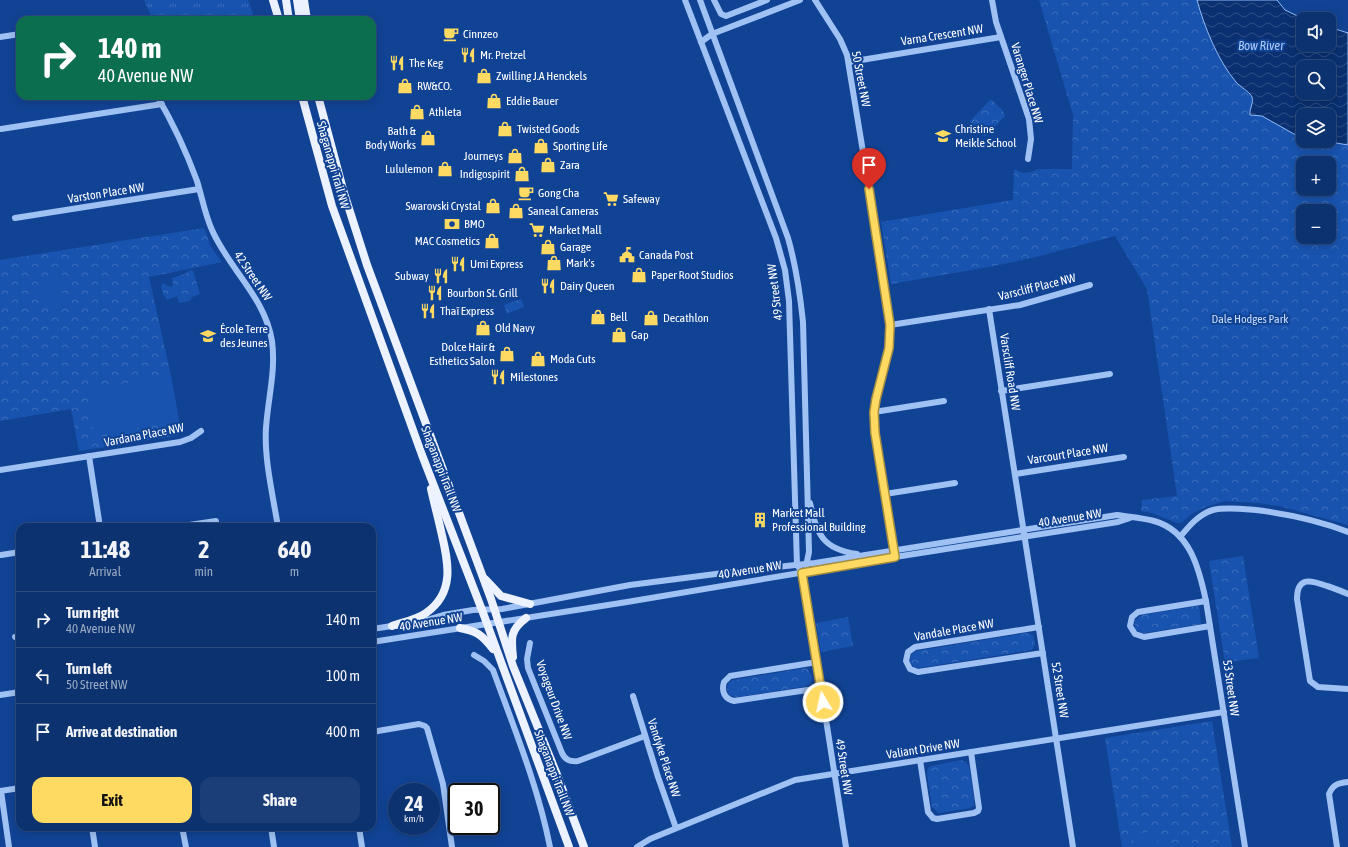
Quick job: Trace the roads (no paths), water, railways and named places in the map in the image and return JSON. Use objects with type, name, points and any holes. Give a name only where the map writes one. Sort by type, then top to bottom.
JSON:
[{"type":"main road","points":[[273,0],[278,16]]},
{"type":"main road","points":[[286,0],[288,16]]},
{"type":"main road","points":[[297,0],[299,16]]},
{"type":"main road","points":[[304,0],[307,16]]},
{"type":"main road","name":"Shaganappi Trail NW","points":[[303,100],[332,206],[422,455],[482,610],[496,652],[569,847]]},
{"type":"main road","name":"Shaganappi Trail NW","points":[[319,100],[337,170],[361,247],[494,609],[513,666],[556,772],[584,847]]},
{"type":"main road","points":[[392,626],[417,618],[432,608],[441,597],[448,578],[447,555],[422,455]]},
{"type":"main road","points":[[482,576],[501,596],[530,604]]},
{"type":"main road","points":[[513,666],[512,640],[514,629],[526,618]]},
{"type":"main road","points":[[460,628],[471,630],[480,635],[496,652]]},
{"type":"street","name":"49 Street NW","points":[[685,0],[776,238],[785,270],[789,301],[791,349],[797,565],[802,573],[846,847]]},
{"type":"street","name":"49 Street NW","points":[[700,0],[788,238],[795,262],[800,288],[803,322],[809,552],[807,564],[802,573]]},
{"type":"street","points":[[714,0],[721,14],[726,16],[767,0]]},
{"type":"street","points":[[701,42],[712,34],[800,0]]},
{"type":"street","name":"50 Street NW","points":[[815,0],[840,39],[849,62],[890,325],[889,348],[874,412],[875,433],[895,553]]},
{"type":"street","name":"Varna Crescent NW","points":[[849,62],[1001,37],[996,22],[992,0]]},
{"type":"street","points":[[698,34],[712,34]]},
{"type":"street","points":[[0,37],[16,35]]},
{"type":"street","name":"Varanger Place NW","points":[[1001,37],[1029,119],[1031,139],[1028,159]]},
{"type":"street","name":"42 Street NW","points":[[160,100],[174,124],[200,189],[211,229],[223,251],[257,299],[265,316],[272,340],[274,355],[273,376],[266,427],[266,446],[277,523]]},
{"type":"street","points":[[0,129],[162,104]]},
{"type":"street","name":"Varston Place NW","points":[[15,218],[200,189]]},
{"type":"street","name":"Varscliff Place NW","points":[[989,309],[1033,302],[1090,285]]},
{"type":"street","points":[[890,325],[989,309]]},
{"type":"street","name":"Varscliff Road NW","points":[[989,309],[1024,533]]},
{"type":"street","points":[[1002,391],[1110,374]]},
{"type":"street","points":[[874,412],[944,401]]},
{"type":"street","name":"Vardana Place NW","points":[[0,470],[180,442],[202,432]]},
{"type":"street","points":[[89,456],[99,523]]},
{"type":"street","name":"Varcourt Place NW","points":[[1014,474],[1124,457]]},
{"type":"street","points":[[885,494],[954,483]]},
{"type":"street","points":[[807,490],[815,524],[822,538],[838,550],[860,555]]},
{"type":"street","points":[[1180,536],[1195,520],[1205,513],[1213,510],[1234,508],[1294,516],[1316,521],[1348,532]]},
{"type":"street","name":"40 Avenue NW","points":[[376,641],[802,573],[895,553],[1024,533],[1118,522],[1132,517],[1159,523],[1171,529],[1180,536]]},
{"type":"street","points":[[203,523],[216,521]]},
{"type":"street","name":"52 Street NW","points":[[1024,533],[1073,847]]},
{"type":"street","name":"53 Street NW","points":[[1180,536],[1188,546],[1194,558],[1200,573],[1206,601],[1245,847]]},
{"type":"street","points":[[1,555],[16,553]]},
{"type":"street","name":"40 Avenue NW","points":[[376,628],[407,626],[450,614],[530,604],[630,585],[807,564],[860,555],[895,553]]},
{"type":"street","points":[[1348,594],[1310,580],[1303,582],[1299,587],[1297,599],[1310,681],[1318,687],[1348,689]]},
{"type":"street","points":[[1206,601],[1138,612],[1132,617],[1130,626],[1135,634],[1144,637],[1210,626]]},
{"type":"street","name":"Vandale Place NW","points":[[1039,627],[915,647],[908,652],[906,661],[910,669],[918,672],[1043,653]]},
{"type":"street","name":"Voyageur Drive NW","points":[[530,643],[527,659],[528,668],[562,753],[566,759],[570,761],[578,761],[645,736]]},
{"type":"street","points":[[474,655],[493,670],[523,751],[545,819],[550,847]]},
{"type":"street","points":[[817,662],[730,676],[724,682],[722,691],[726,697],[734,701],[821,688]]},
{"type":"street","points":[[0,695],[16,693]]},
{"type":"street","name":"Vandyke Place NW","points":[[633,696],[658,777],[676,828]]},
{"type":"street","name":"Valiant Drive NW","points":[[636,847],[650,838],[795,780],[1224,712]]},
{"type":"street","points":[[376,731],[419,724],[427,728],[443,784],[452,847]]},
{"type":"street","points":[[920,760],[928,812],[933,818],[937,819],[978,811],[979,808],[971,752]]},
{"type":"street","points":[[1337,847],[1329,794],[1333,786],[1348,782]]},
{"type":"street","points":[[9,847],[1,791],[16,789]]},
{"type":"street","points":[[93,831],[95,847]]},
{"type":"street","points":[[183,831],[186,847]]},
{"type":"street","points":[[271,831],[274,847]]},
{"type":"street","points":[[360,831],[362,847]]},
{"type":"water","name":"Bow River","points":[[1197,0],[1277,0],[1285,10],[1296,15],[1296,52],[1336,52],[1336,29],[1348,33],[1348,145],[1336,143],[1336,108],[1296,108],[1296,135],[1262,116],[1250,115],[1252,97],[1229,74],[1212,43]]},
{"type":"place","name":"Cinnzeo","points":[[451,34]]},
{"type":"place","name":"Mr. Pretzel","points":[[468,55]]},
{"type":"place","name":"The Keg","points":[[397,63]]},
{"type":"place","name":"Zwilling J.A Henckels","points":[[484,76]]},
{"type":"place","name":"RW&CO.","points":[[405,86]]},
{"type":"place","name":"Eddie Bauer","points":[[494,101]]},
{"type":"place","name":"Athleta","points":[[417,112]]},
{"type":"place","name":"Twisted Goods","points":[[505,129]]},
{"type":"place","name":"Christine Meikle School","points":[[943,136]]},
{"type":"place","name":"Bath & Body Works","points":[[428,138]]},
{"type":"place","name":"Sporting Life","points":[[541,146]]},
{"type":"place","name":"Journeys","points":[[515,156]]},
{"type":"place","name":"Zara","points":[[548,165]]},
{"type":"place","name":"Lululemon","points":[[445,169]]},
{"type":"place","name":"Indigospirit","points":[[522,174]]},
{"type":"place","name":"Gong Cha","points":[[526,193]]},
{"type":"place","name":"Safeway","points":[[611,199]]},
{"type":"place","name":"Swarovski Crystal","points":[[493,206]]},
{"type":"place","name":"Saneal Cameras","points":[[516,211]]},
{"type":"place","name":"BMO","points":[[452,224]]},
{"type":"place","name":"Market Mall","points":[[537,230]]},
{"type":"place","name":"MAC Cosmetics","points":[[492,241]]},
{"type":"place","name":"Garage","points":[[548,247]]},
{"type":"place","name":"Canada Post","points":[[627,255]]},
{"type":"place","name":"Mark's","points":[[554,263]]},
{"type":"place","name":"Umi Express","points":[[458,264]]},
{"type":"place","name":"Paper Root Studios","points":[[639,275]]},
{"type":"place","name":"Subway","points":[[441,276]]},
{"type":"place","name":"Dairy Queen","points":[[548,286]]},
{"type":"place","name":"Bourbon St. Grill","points":[[435,293]]},
{"type":"place","name":"Thaï Express","points":[[428,311]]},
{"type":"place","name":"Bell","points":[[598,317]]},
{"type":"place","name":"Decathlon","points":[[651,318]]},
{"type":"place","name":"Old Navy","points":[[483,328]]},
{"type":"place","name":"Gap","points":[[619,335]]},
{"type":"place","name":"École Terre des Jeunes","points":[[208,336]]},
{"type":"place","name":"Dolce Hair & Esthetics Salon","points":[[507,354]]},
{"type":"place","name":"Moda Cuts","points":[[538,359]]},
{"type":"place","name":"Milestones","points":[[498,377]]},
{"type":"place","name":"Market Mall Professional Building","points":[[760,520]]},
{"type":"park label","name":"Dale Hodges Park","points":[[1250,319]]}]
